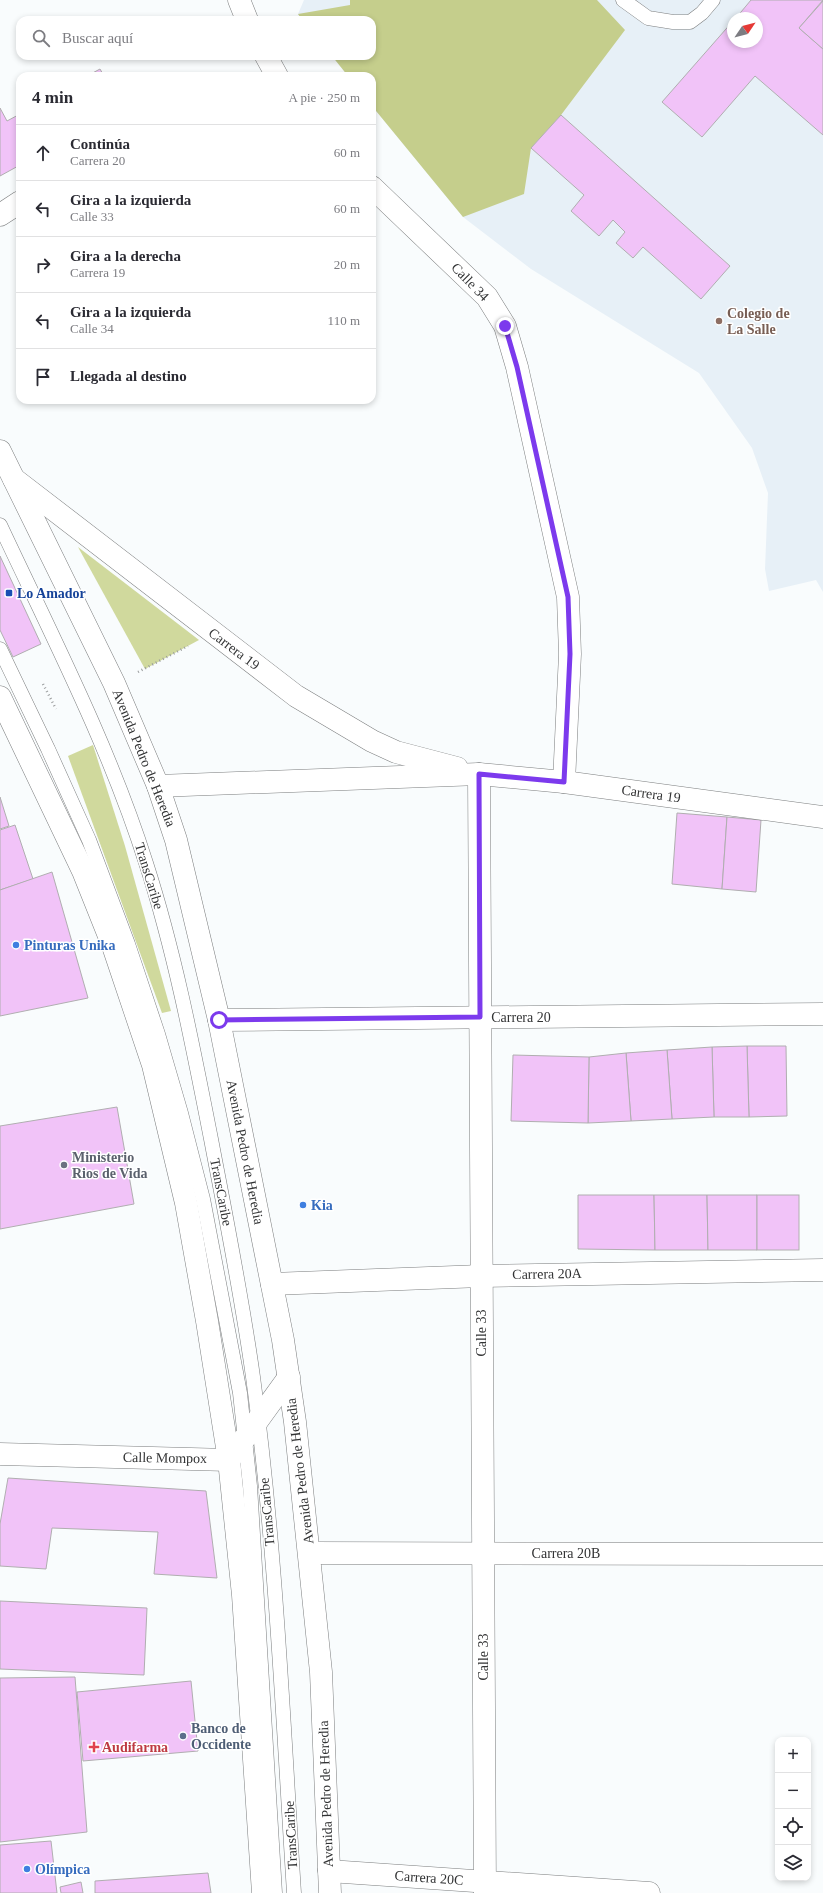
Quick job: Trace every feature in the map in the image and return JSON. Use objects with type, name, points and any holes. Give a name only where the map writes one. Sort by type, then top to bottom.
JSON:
[{"type":"main road","points":[[239,0],[245,16]]},
{"type":"main road","points":[[268,60],[275,72]]},
{"type":"main road","name":"Calle 34","points":[[376,191],[487,297],[505,326],[517,367],[568,597],[570,654],[564,782]]},
{"type":"main road","points":[[0,215],[16,205]]},
{"type":"main road","name":"Avenida Pedro de Heredia","points":[[0,451],[114,683],[158,786],[176,840],[219,1020],[283,1340],[288,1377],[310,1553],[321,1672],[330,1893]]},
{"type":"main road","name":"Carrera 19","points":[[14,479],[296,696],[372,741],[396,752],[479,774]]},
{"type":"main road","points":[[0,697],[42,783],[97,903],[153,1065],[186,1203],[208,1321],[229,1460],[243,1595],[263,1893]]},
{"type":"main road","name":"Carrera 19","points":[[158,786],[479,774],[564,782],[823,817]]},
{"type":"main road","name":"Calle 33","points":[[479,774],[485,1888]]},
{"type":"main road","name":"Carrera 20","points":[[219,1020],[823,1014]]},
{"type":"main road","name":"Carrera 20A","points":[[272,1284],[481,1276],[823,1270]]},
{"type":"main road","points":[[229,1460],[288,1377]]},
{"type":"main road","name":"Calle Mompox","points":[[0,1454],[229,1460]]},
{"type":"main road","name":"Carrera 20B","points":[[310,1553],[482,1552],[823,1554]]},
{"type":"main road","name":"Carrera 20C","points":[[330,1871],[485,1888],[649,1893]]},
{"type":"lane","points":[[623,0],[648,18],[673,22],[690,22],[702,13],[713,0]]},
{"type":"lane","name":"TransCaribe","points":[[0,524],[82,697],[130,814],[147,866],[189,1024],[242,1305],[258,1420],[282,1692],[294,1893]]},
{"type":"lane","name":"TransCaribe","points":[[0,650],[48,749],[89,840],[128,944],[158,1034],[181,1113],[203,1199],[240,1393],[245,1438],[253,1521],[276,1893]]},
{"type":"path","points":[[137,672],[214,633]]},
{"type":"shaded area","name":"Colegio de La Salle","points":[[304,0],[823,0],[823,592],[816,580],[769,591],[765,569],[768,493],[752,448],[699,373],[531,269],[463,217],[376,111],[376,72],[345,72],[335,60],[376,60],[376,16],[299,16],[298,14]]},
{"type":"green space","points":[[350,0],[597,0],[625,30],[561,115],[531,148],[524,194],[463,217],[376,111],[376,72],[345,72],[335,60],[376,60],[376,16],[299,16],[298,14],[350,5]]},
{"type":"green space","points":[[78,547],[199,640],[145,669]]},
{"type":"green space","points":[[93,745],[125,846],[171,1011],[162,1013],[68,756]]},
{"type":"building","points":[[751,0],[823,0],[799,28],[823,49],[823,135],[755,76],[702,137],[662,102],[727,28],[727,48],[763,48],[763,12],[741,12]]},
{"type":"building","points":[[823,1],[823,49],[799,28]]},
{"type":"building","points":[[100,69],[102,72],[94,72]]},
{"type":"building","points":[[0,108],[7,121],[16,116],[16,167],[0,176]]},
{"type":"building","points":[[561,115],[730,266],[701,299],[643,247],[633,258],[616,243],[625,232],[613,220],[599,236],[571,211],[584,195],[531,148]]},
{"type":"building","name":"Lo Amador","points":[[0,556],[41,644],[13,657],[0,630]]},
{"type":"building","points":[[0,797],[9,826],[0,829]]},
{"type":"building","points":[[677,813],[727,817],[722,889],[672,884]]},
{"type":"building","points":[[727,817],[761,820],[756,892],[722,889]]},
{"type":"building","points":[[15,825],[33,879],[0,890],[0,830]]},
{"type":"building","points":[[52,872],[88,998],[0,1016],[0,890]]},
{"type":"building","points":[[747,1046],[786,1046],[787,1116],[749,1117]]},
{"type":"building","points":[[747,1046],[749,1117],[714,1117],[712,1047]]},
{"type":"building","points":[[712,1047],[714,1117],[672,1119],[667,1050]]},
{"type":"building","points":[[667,1050],[672,1119],[631,1121],[626,1053]]},
{"type":"building","points":[[626,1053],[631,1121],[588,1123],[589,1057]]},
{"type":"building","points":[[513,1055],[589,1057],[588,1123],[511,1121]]},
{"type":"building","name":"Ministerio Rios de Vida","points":[[117,1107],[134,1204],[0,1229],[0,1126]]},
{"type":"building","points":[[578,1195],[654,1195],[655,1250],[578,1249]]},
{"type":"building","points":[[654,1195],[707,1195],[708,1250],[655,1250]]},
{"type":"building","points":[[707,1195],[757,1195],[757,1250],[708,1250]]},
{"type":"building","points":[[757,1195],[799,1195],[799,1250],[757,1250]]},
{"type":"building","points":[[8,1478],[206,1491],[217,1578],[154,1574],[158,1532],[52,1528],[46,1569],[0,1566],[0,1524]]},
{"type":"building","points":[[0,1601],[147,1608],[144,1675],[0,1669]]},
{"type":"building","points":[[75,1677],[87,1832],[0,1842],[0,1678]]},
{"type":"building","points":[[191,1681],[198,1751],[83,1761],[77,1692]]},
{"type":"building","name":"Olímpica","points":[[51,1841],[57,1893],[0,1893],[0,1845]]},
{"type":"building","points":[[208,1873],[211,1893],[95,1893],[95,1881]]},
{"type":"building","points":[[81,1882],[83,1893],[61,1893],[60,1887]]},
{"type":"place","name":"Colegio de La Salle","points":[[719,321]]},
{"type":"place","name":"Lo Amador","points":[[9,593]]},
{"type":"place","name":"Pinturas Unika","points":[[16,945]]},
{"type":"place","name":"Ministerio Rios de Vida","points":[[64,1165]]},
{"type":"place","name":"Kia","points":[[303,1205]]},
{"type":"place","name":"Banco de Occidente","points":[[183,1736]]},
{"type":"place","name":"Audifarma","points":[[94,1747]]},
{"type":"place","name":"Olímpica","points":[[27,1869]]},
{"type":"route","points":[[219,1020],[480,1017],[479,774],[564,782],[570,654],[568,597],[517,367],[505,326]]}]
